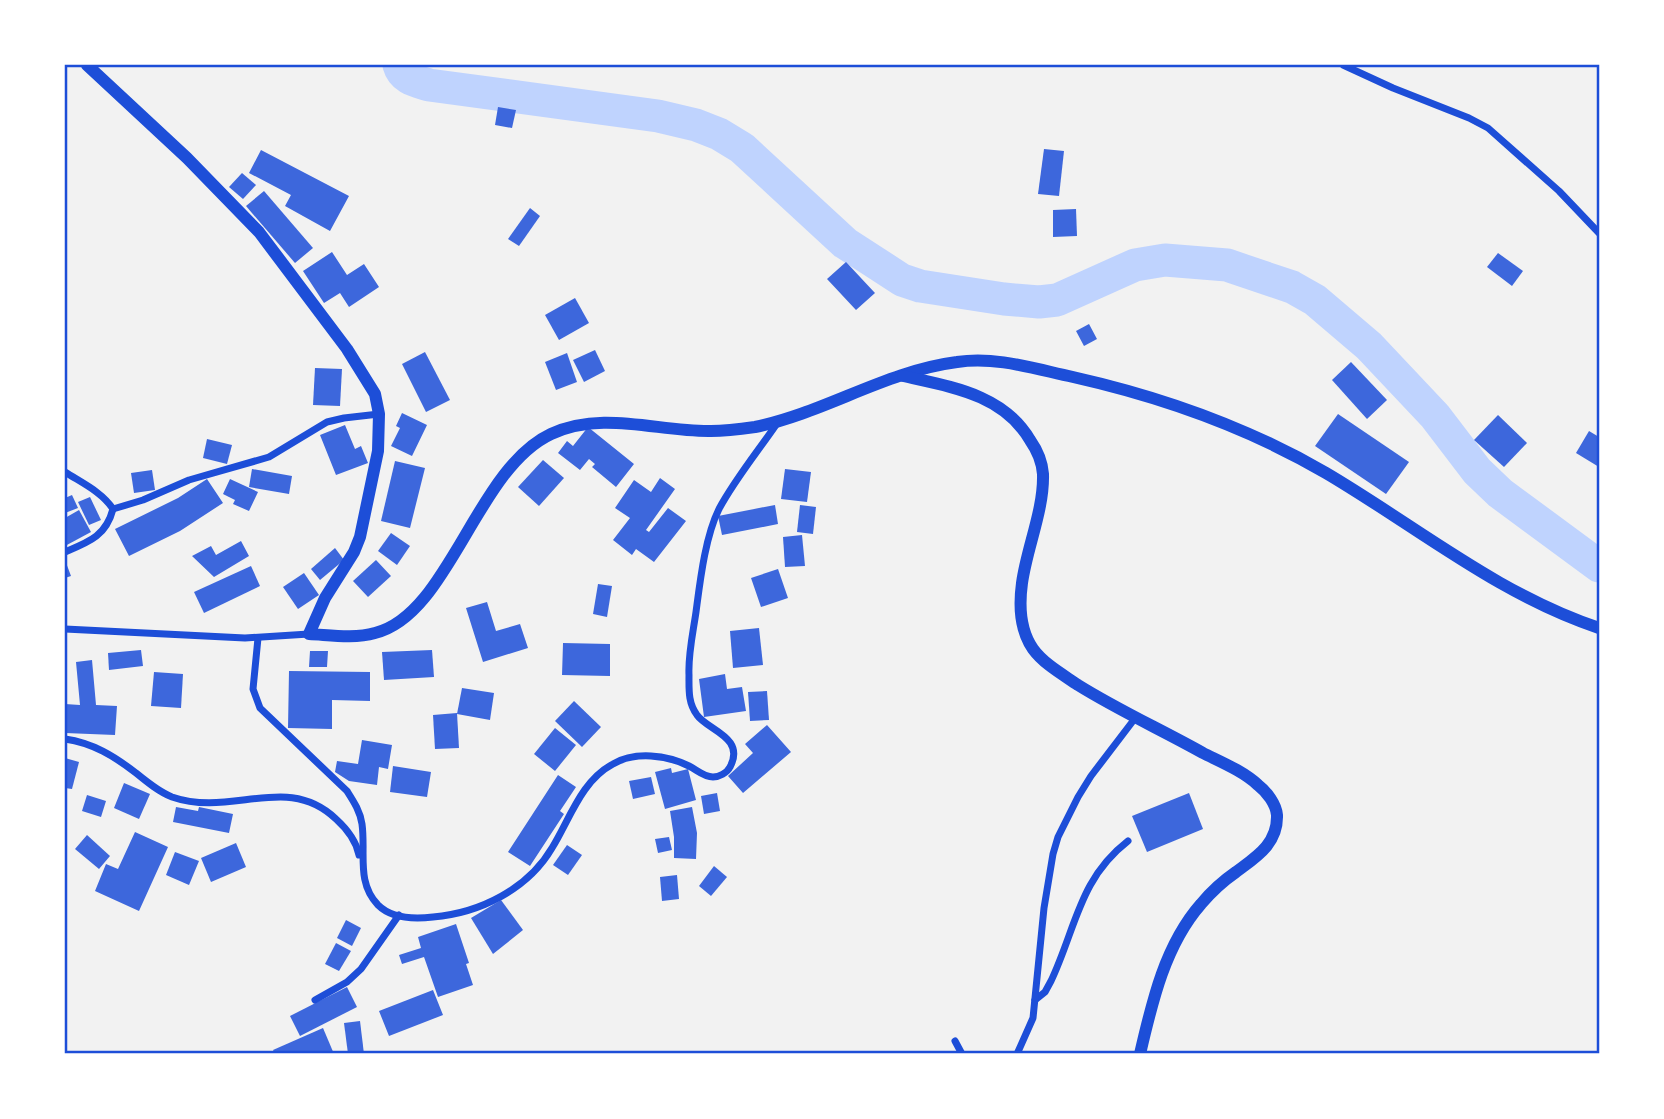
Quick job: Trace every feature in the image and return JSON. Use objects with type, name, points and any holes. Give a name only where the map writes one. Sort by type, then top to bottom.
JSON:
[{"type":"street","points":[[87,65],[213,182],[259,232],[362,369],[375,394],[379,414],[379,451],[360,537],[309,634]]},
{"type":"street","points":[[1343,65],[1488,128],[1559,191],[1599,233]]},
{"type":"street","points":[[65,629],[218,638],[309,634],[354,636],[375,633],[406,617],[430,590],[495,488],[520,457],[537,442],[554,433],[579,426],[614,422],[709,431],[750,428],[779,421],[902,376],[960,361],[1003,362],[1105,384],[1167,402],[1269,442],[1327,474],[1517,592],[1565,617],[1599,628]]},
{"type":"street","points":[[902,376],[957,388],[1005,409],[1024,430],[1038,453],[1043,473],[1040,500],[1019,606],[1022,625],[1031,647],[1045,663],[1091,692],[1257,784],[1270,798],[1277,813],[1275,831],[1268,847],[1219,886],[1181,930],[1165,965],[1149,1013],[1140,1054]]},
{"type":"street","points":[[113,509],[143,500],[189,480],[269,457],[327,422],[379,414]]},
{"type":"street","points":[[65,739],[103,750],[169,796],[191,802],[213,805],[272,796],[291,796],[312,803],[329,813],[347,830],[358,848],[370,893],[380,907],[399,915],[415,919],[446,916],[486,903],[519,886],[536,871],[552,849],[590,781],[611,764],[629,757],[645,755],[689,765],[709,777],[716,778],[731,765],[731,745],[722,731],[701,720],[689,699],[688,658],[703,562],[718,511],[779,421]]},
{"type":"street","points":[[65,472],[95,491],[113,509]]},
{"type":"street","points":[[65,552],[85,544],[104,530],[113,509]]},
{"type":"street","points":[[258,638],[253,689],[260,708],[346,791],[357,806],[362,825],[363,873]]},
{"type":"street","points":[[1017,1054],[1032,1018],[1044,908],[1058,837],[1084,786],[1136,717]]},
{"type":"street","points":[[1035,1000],[1045,992],[1051,981],[1097,871],[1109,856],[1128,841]]},
{"type":"street","points":[[315,1000],[347,982],[361,969],[399,915]]},
{"type":"street","points":[[955,1041],[962,1054]]},
{"type":"building","points":[[498,107],[516,110],[512,128],[495,125]]},
{"type":"building","points":[[1044,149],[1064,151],[1059,196],[1038,194]]},
{"type":"building","points":[[261,150],[349,196],[330,231],[285,206],[291,195],[249,173]]},
{"type":"building","points":[[242,173],[256,185],[243,199],[229,187]]},
{"type":"building","points":[[264,191],[313,248],[295,263],[246,206]]},
{"type":"building","points":[[530,208],[540,216],[519,246],[508,239]]},
{"type":"building","points":[[1076,209],[1077,236],[1053,237],[1053,210]]},
{"type":"building","points":[[332,252],[347,275],[364,264],[379,287],[349,307],[340,293],[324,303],[303,271]]},
{"type":"building","points":[[1498,253],[1523,271],[1512,286],[1487,267]]},
{"type":"building","points":[[846,262],[875,293],[856,310],[827,279]]},
{"type":"building","points":[[575,298],[589,323],[559,340],[545,315]]},
{"type":"building","points":[[1089,324],[1097,339],[1084,346],[1076,331]]},
{"type":"building","points":[[595,350],[605,371],[584,382],[573,360]]},
{"type":"building","points":[[425,352],[450,400],[426,412],[402,364]]},
{"type":"building","points":[[567,353],[577,382],[556,390],[545,362]]},
{"type":"building","points":[[1351,362],[1387,400],[1367,419],[1332,380]]},
{"type":"building","points":[[315,368],[342,369],[340,406],[313,405]]},
{"type":"building","points":[[402,413],[427,425],[412,456],[391,446],[400,428],[396,426]]},
{"type":"building","points":[[1338,414],[1409,462],[1386,494],[1315,446]]},
{"type":"building","points":[[1498,415],[1527,443],[1504,467],[1474,440]]},
{"type":"building","points":[[345,425],[355,449],[361,446],[368,463],[336,475],[320,435]]},
{"type":"building","points":[[588,427],[634,464],[616,487],[592,467],[595,464],[589,459],[580,470],[558,453],[567,441],[573,446]]},
{"type":"building","points":[[1589,431],[1599,437],[1599,467],[1576,453]]},
{"type":"building","points":[[207,439],[232,445],[227,464],[203,458]]},
{"type":"building","points":[[543,460],[564,478],[539,506],[518,487]]},
{"type":"building","points":[[395,461],[425,468],[410,528],[381,521]]},
{"type":"building","points":[[252,469],[292,476],[289,494],[249,487]]},
{"type":"building","points":[[785,469],[811,472],[807,502],[781,499]]},
{"type":"building","points":[[152,470],[155,490],[134,493],[131,473]]},
{"type":"building","points":[[660,478],[675,489],[646,530],[649,532],[668,508],[686,521],[654,562],[636,549],[632,555],[613,540],[630,518],[615,508],[634,480],[651,492]]},
{"type":"building","points":[[207,479],[223,503],[180,531],[129,556],[115,529],[178,498]]},
{"type":"building","points":[[230,479],[258,492],[249,511],[233,504],[235,500],[223,494]]},
{"type":"building","points":[[72,495],[78,508],[65,513],[65,498]]},
{"type":"building","points":[[90,497],[101,520],[89,525],[78,502]]},
{"type":"building","points":[[775,505],[778,524],[722,535],[718,516]]},
{"type":"building","points":[[800,505],[816,507],[813,534],[797,532]]},
{"type":"building","points":[[79,510],[91,532],[65,546],[65,518]]},
{"type":"building","points":[[391,533],[410,546],[397,565],[378,551]]},
{"type":"building","points":[[802,535],[805,566],[785,567],[783,537]]},
{"type":"building","points":[[241,541],[249,556],[214,577],[192,556],[211,546],[216,555]]},
{"type":"building","points":[[335,548],[344,560],[320,580],[311,569]]},
{"type":"building","points":[[65,560],[71,576],[65,578]]},
{"type":"building","points":[[376,560],[391,576],[368,597],[353,581]]},
{"type":"building","points":[[251,566],[260,586],[204,613],[194,592]]},
{"type":"building","points":[[778,569],[788,598],[761,607],[751,578]]},
{"type":"building","points":[[304,573],[319,595],[298,609],[283,587]]},
{"type":"building","points":[[598,584],[612,586],[607,617],[593,614]]},
{"type":"building","points":[[487,602],[496,631],[520,624],[528,648],[483,662],[466,608]]},
{"type":"building","points":[[759,628],[763,665],[733,668],[730,631]]},
{"type":"building","points":[[563,643],[610,644],[610,676],[562,675]]},
{"type":"building","points":[[141,650],[143,666],[109,670],[108,653]]},
{"type":"building","points":[[432,650],[434,677],[384,680],[382,652]]},
{"type":"building","points":[[310,651],[328,651],[327,667],[309,667]]},
{"type":"building","points":[[92,660],[96,705],[117,706],[115,735],[65,733],[65,704],[80,705],[76,662]]},
{"type":"building","points":[[289,671],[370,672],[370,701],[332,700],[332,729],[288,728]]},
{"type":"building","points":[[154,672],[183,674],[181,708],[151,706]]},
{"type":"building","points":[[725,674],[727,689],[742,687],[746,711],[704,717],[699,679]]},
{"type":"building","points":[[462,688],[494,693],[490,720],[457,714]]},
{"type":"building","points":[[767,691],[769,720],[750,721],[748,692]]},
{"type":"building","points":[[574,701],[601,727],[582,747],[555,721]]},
{"type":"building","points":[[457,713],[459,748],[435,749],[433,715]]},
{"type":"building","points":[[767,725],[791,752],[743,793],[728,776],[753,753],[745,744]]},
{"type":"building","points":[[555,728],[576,745],[555,771],[534,754]]},
{"type":"building","points":[[362,740],[392,745],[388,769],[379,767],[377,785],[349,781],[335,772],[337,761],[358,764]]},
{"type":"building","points":[[65,758],[79,762],[72,789],[65,788]]},
{"type":"building","points":[[393,766],[431,772],[427,797],[390,792]]},
{"type":"building","points":[[671,768],[672,773],[688,769],[696,800],[665,809],[655,772]]},
{"type":"building","points":[[558,775],[576,787],[560,811],[564,814],[530,866],[508,852]]},
{"type":"building","points":[[651,777],[655,794],[633,799],[629,781]]},
{"type":"building","points":[[124,783],[150,794],[139,819],[114,808]]},
{"type":"building","points":[[717,793],[720,811],[704,814],[701,796]]},
{"type":"building","points":[[1189,793],[1203,829],[1147,852],[1132,816]]},
{"type":"building","points":[[87,795],[106,801],[101,817],[82,811]]},
{"type":"building","points":[[176,807],[198,811],[199,807],[233,814],[229,833],[173,822]]},
{"type":"building","points":[[692,807],[697,833],[696,859],[674,858],[670,811]]},
{"type":"building","points":[[135,832],[168,847],[139,911],[95,891],[106,864],[118,869]]},
{"type":"building","points":[[87,835],[110,856],[99,869],[75,849]]},
{"type":"building","points":[[669,837],[672,850],[658,853],[655,839]]},
{"type":"building","points":[[236,843],[246,867],[211,882],[201,858]]},
{"type":"building","points":[[567,845],[582,855],[568,875],[553,865]]},
{"type":"building","points":[[175,852],[199,861],[189,885],[166,875]]},
{"type":"building","points":[[714,866],[727,877],[711,896],[699,886]]},
{"type":"building","points":[[677,875],[679,899],[662,901],[660,877]]},
{"type":"building","points":[[501,900],[523,930],[493,954],[471,918]]},
{"type":"building","points":[[346,920],[361,928],[352,946],[337,938]]},
{"type":"building","points":[[456,924],[473,985],[438,997],[424,957],[402,964],[399,955],[421,948],[418,937]]},
{"type":"building","points":[[336,943],[351,951],[339,971],[325,964]]},
{"type":"building","points":[[347,987],[357,1007],[300,1036],[290,1016]]},
{"type":"building","points":[[433,990],[443,1015],[389,1036],[379,1011]]},
{"type":"building","points":[[360,1021],[364,1054],[348,1054],[344,1023]]},
{"type":"building","points":[[323,1028],[334,1054],[275,1054],[273,1050]]},
{"type":"waterway","points":[[399,65],[407,76],[429,85],[658,116],[696,125],[719,134],[742,148],[845,243],[902,280],[920,286],[1039,302],[1057,300],[1135,265],[1165,260],[1227,265],[1292,287],[1315,300],[1369,346],[1435,416],[1477,471],[1500,493],[1599,566]]}]
